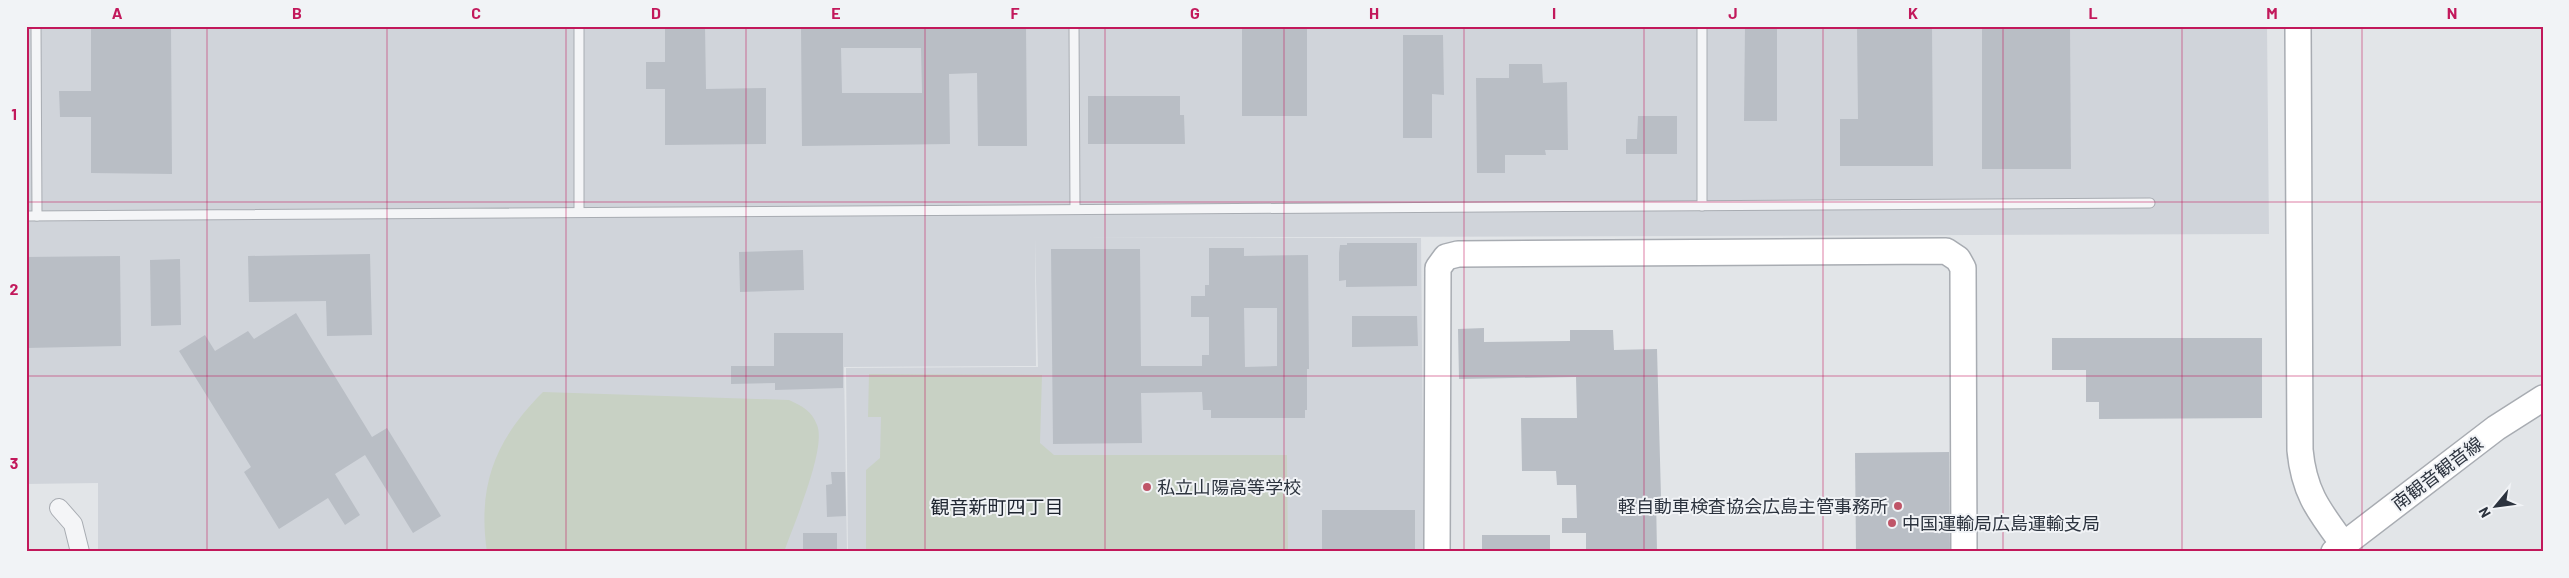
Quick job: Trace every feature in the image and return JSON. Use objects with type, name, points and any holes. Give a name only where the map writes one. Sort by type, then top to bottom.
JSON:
[{"type":"street","points":[[2298,26],[2300,450],[2303,473],[2315,506],[2339,548]]},
{"type":"street","points":[[1437,552],[1438,268],[1446,257],[1458,254],[1946,251],[1958,259],[1963,268],[1964,552]]},
{"type":"street","name":"南観音観音線","points":[[2339,548],[2496,428],[2543,398]]},
{"type":"street","points":[[59,508],[73,524],[80,552]]},
{"type":"lane","points":[[36,26],[37,216]]},
{"type":"lane","points":[[579,26],[579,212]]},
{"type":"lane","points":[[1074,26],[1075,209]]},
{"type":"lane","points":[[1702,26],[1702,206]]},
{"type":"lane","points":[[26,216],[2150,203]]},
{"type":"shaded area","points":[[26,26],[2267,26],[2269,234],[1081,238],[1421,238],[1424,552],[848,552],[846,368],[1038,367],[1035,238],[1036,366],[844,367],[847,552],[98,552],[98,483],[26,484]]},
{"type":"shaded area","points":[[869,374],[1042,375],[1040,443],[1054,455],[1287,455],[1288,552],[866,552],[866,470],[880,458],[881,417],[868,417]]},
{"type":"shaded area","points":[[543,392],[789,400],[802,407],[812,416],[817,425],[819,436],[808,487],[784,552],[487,552],[485,505],[488,484],[494,464],[502,445],[513,427]]},
{"type":"building","points":[[91,26],[171,26],[172,174],[91,173],[91,117],[60,117],[59,91],[91,91]]},
{"type":"building","points":[[665,26],[705,26],[706,89],[766,88],[766,144],[665,145],[665,89],[646,89],[646,62],[665,62]]},
{"type":"building","points":[[801,26],[1026,26],[1027,146],[978,146],[977,73],[949,74],[950,144],[802,146]],"holes":[[[841,48],[921,48],[922,93],[842,93]]]},
{"type":"building","points":[[1242,26],[1307,26],[1307,116],[1242,116]]},
{"type":"building","points":[[1745,26],[1777,26],[1777,121],[1744,121]]},
{"type":"building","points":[[1857,26],[1932,26],[1933,166],[1840,166],[1840,119],[1858,119]]},
{"type":"building","points":[[1982,26],[2070,26],[2071,169],[1982,169]]},
{"type":"building","points":[[1403,35],[1443,35],[1444,95],[1432,94],[1432,138],[1403,138]]},
{"type":"building","points":[[1509,64],[1542,64],[1543,83],[1567,82],[1568,150],[1545,150],[1546,155],[1505,155],[1505,173],[1477,173],[1476,78],[1509,78]]},
{"type":"building","points":[[1088,96],[1180,96],[1180,115],[1184,115],[1185,144],[1088,144]]},
{"type":"building","points":[[1638,116],[1677,116],[1677,154],[1626,154],[1626,139],[1637,139]]},
{"type":"building","points":[[1347,243],[1417,243],[1417,286],[1346,287],[1346,280],[1339,281],[1339,253],[1340,245],[1347,245]]},
{"type":"building","points":[[1209,248],[1244,248],[1244,256],[1308,255],[1309,369],[1307,369],[1307,410],[1305,410],[1305,418],[1211,418],[1211,410],[1203,410],[1202,392],[1141,393],[1142,443],[1053,444],[1051,249],[1140,249],[1141,366],[1202,366],[1202,355],[1209,355],[1209,317],[1191,317],[1191,296],[1205,296],[1205,285],[1209,285]],"holes":[[[1244,308],[1277,308],[1277,366],[1245,367]]]},
{"type":"building","points":[[803,250],[804,290],[740,292],[739,252]]},
{"type":"building","points":[[370,254],[372,335],[327,336],[326,301],[249,302],[248,256]]},
{"type":"building","points":[[120,256],[121,346],[26,348],[26,257]]},
{"type":"building","points":[[180,259],[181,325],[151,326],[150,260]]},
{"type":"building","points":[[296,313],[372,437],[387,428],[441,516],[413,533],[365,455],[335,474],[360,515],[345,525],[328,498],[279,529],[244,472],[251,467],[179,351],[205,335],[215,351],[248,331],[254,339]]},
{"type":"building","points":[[1352,316],[1417,316],[1418,346],[1352,347]]},
{"type":"building","points":[[1484,328],[1484,342],[1570,341],[1570,330],[1613,330],[1614,350],[1657,349],[1661,497],[1656,497],[1657,552],[1586,552],[1586,533],[1562,533],[1562,518],[1577,518],[1576,485],[1557,485],[1556,471],[1522,471],[1521,418],[1577,418],[1576,377],[1459,379],[1458,329]]},
{"type":"building","points":[[774,333],[843,333],[843,388],[775,390],[775,383],[731,384],[731,366],[774,366]]},
{"type":"building","points":[[2052,338],[2262,338],[2262,418],[2099,419],[2099,402],[2086,402],[2086,370],[2052,370]]},
{"type":"building","points":[[1949,452],[1950,552],[1856,552],[1855,453]]},
{"type":"building","points":[[831,472],[845,472],[846,516],[827,517],[826,485],[832,484]]},
{"type":"building","points":[[1322,510],[1415,510],[1415,552],[1322,552]]},
{"type":"building","points":[[803,533],[837,533],[837,549],[803,549]]},
{"type":"building","points":[[1482,535],[1550,535],[1550,550],[1482,549]]},
{"type":"place","name":"私立山陽高等学校","points":[[1147,487]]},
{"type":"place","name":"軽自動車検査協会広島主管事務所","points":[[1898,506]]},
{"type":"place","name":"中国運輸局広島運輸支局","points":[[1892,523]]},
{"type":"district","name":"観音新町四丁目","points":[[997,506]]}]
